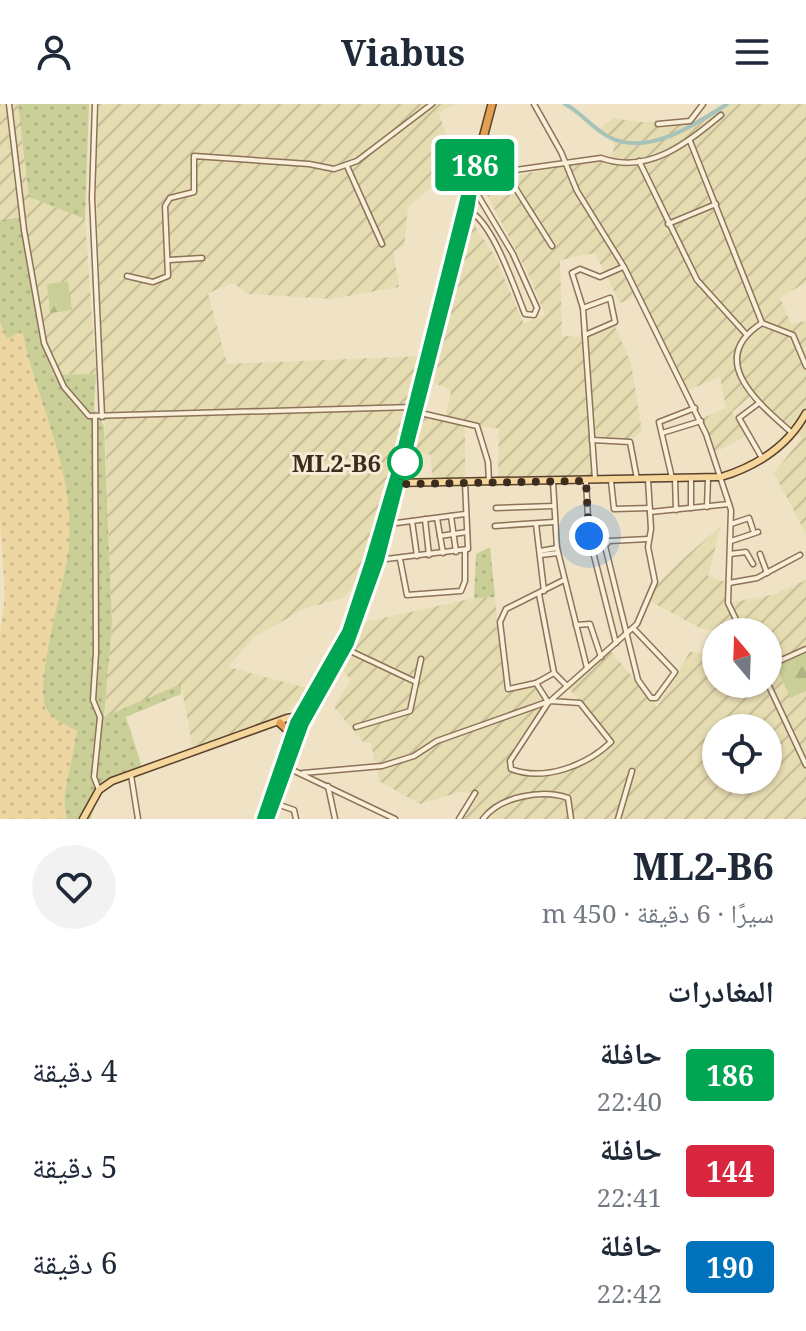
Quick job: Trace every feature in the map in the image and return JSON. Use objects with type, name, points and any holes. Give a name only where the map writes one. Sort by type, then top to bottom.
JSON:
[{"type":"highway","points":[[468,205],[475,164],[492,104]]},
{"type":"highway","points":[[266,819],[292,734],[346,649],[378,560],[473,187],[473,176]]},
{"type":"highway","points":[[266,819],[301,719],[348,632],[397,483]]},
{"type":"highway","points":[[278,723],[292,734]]},
{"type":"main road","points":[[397,483],[721,477],[762,458],[793,434],[806,413]]},
{"type":"main road","points":[[83,819],[99,790],[131,775],[278,723],[301,719]]},
{"type":"street","points":[[9,104],[24,230],[46,352],[64,387],[95,418],[96,653],[93,700],[100,717],[94,771],[99,790]]},
{"type":"street","points":[[95,104],[92,198],[102,417]]},
{"type":"street","points":[[127,276],[153,282],[168,276],[165,202],[177,195],[194,192],[194,156],[309,164],[330,169],[347,166],[432,104]]},
{"type":"street","points":[[534,104],[577,191],[624,267],[701,421],[729,504],[728,603],[735,618]]},
{"type":"street","points":[[658,124],[690,121],[703,104]]},
{"type":"street","points":[[473,176],[601,158],[614,163],[666,156],[721,115]]},
{"type":"street","points":[[690,141],[762,323],[793,335],[806,366]]},
{"type":"street","points":[[639,161],[697,280],[745,333]]},
{"type":"street","points":[[347,166],[382,244]]},
{"type":"street","points":[[506,173],[552,246]]},
{"type":"street","points":[[468,205],[477,215],[504,264],[525,314],[534,315],[537,308],[515,259],[473,187]]},
{"type":"street","points":[[668,224],[716,204]]},
{"type":"street","points":[[477,215],[487,207]]},
{"type":"street","points":[[168,260],[202,258]]},
{"type":"street","points":[[504,264],[515,259]]},
{"type":"street","points":[[595,481],[583,308],[573,272],[580,269],[600,277],[624,267]]},
{"type":"street","points":[[583,308],[610,298],[616,317],[615,322],[585,335]]},
{"type":"street","points":[[762,323],[745,333],[736,360],[744,384],[759,403],[793,434]]},
{"type":"street","points":[[759,403],[739,418],[762,458]]},
{"type":"street","points":[[676,510],[674,478],[661,433],[662,420],[695,408]]},
{"type":"street","points":[[95,418],[415,409],[477,426],[488,462],[489,482]]},
{"type":"street","points":[[661,433],[701,421]]},
{"type":"street","points":[[592,440],[630,442],[637,479]]},
{"type":"street","points":[[691,478],[691,508]]},
{"type":"street","points":[[707,508],[708,478]]},
{"type":"street","points":[[303,773],[382,766],[414,756],[437,741],[548,702],[578,702],[611,742],[588,760],[564,770],[541,772],[511,769],[510,761],[548,702],[634,629],[655,584],[648,539],[648,479]]},
{"type":"street","points":[[586,481],[589,536],[617,643]]},
{"type":"street","points":[[611,481],[614,509],[676,510],[729,504]]},
{"type":"street","points":[[553,482],[558,551],[587,668]]},
{"type":"street","points":[[378,560],[470,548],[465,483]]},
{"type":"street","points":[[496,508],[554,506]]},
{"type":"street","points":[[389,524],[465,514]]},
{"type":"street","points":[[451,516],[456,552]]},
{"type":"street","points":[[437,518],[443,553]]},
{"type":"street","points":[[731,524],[749,518],[756,531],[731,541]]},
{"type":"street","points":[[425,519],[429,555]]},
{"type":"street","points":[[412,521],[417,556]]},
{"type":"street","points":[[495,526],[554,522]]},
{"type":"street","points":[[536,524],[541,593],[554,673],[566,685]]},
{"type":"street","points":[[440,536],[467,532]]},
{"type":"street","points":[[589,536],[607,542],[648,539]]},
{"type":"street","points":[[607,542],[605,546],[639,683],[651,698],[656,698],[675,672],[634,629]]},
{"type":"street","points":[[400,558],[407,595],[454,594],[459,593],[465,581],[465,550]]},
{"type":"street","points":[[539,553],[558,551]]},
{"type":"street","points":[[730,554],[746,552],[753,564]]},
{"type":"street","points":[[760,554],[767,573]]},
{"type":"street","points":[[729,583],[767,573],[800,555]]},
{"type":"street","points":[[554,673],[514,690],[507,687],[500,622],[506,609],[564,580]]},
{"type":"street","points":[[576,625],[590,624],[601,658]]},
{"type":"street","points":[[346,649],[416,682]]},
{"type":"street","points":[[782,660],[806,649]]},
{"type":"street","points":[[356,727],[410,711],[421,659]]},
{"type":"street","points":[[536,683],[548,702]]},
{"type":"street","points":[[775,698],[806,765]]},
{"type":"street","points":[[286,767],[395,819]]},
{"type":"street","points":[[618,819],[632,771]]},
{"type":"street","points":[[131,775],[138,819]]},
{"type":"street","points":[[328,786],[335,819]]},
{"type":"street","points":[[459,819],[475,793]]},
{"type":"street","points":[[483,819],[503,802],[553,795],[568,798],[571,819]]},
{"type":"street","points":[[274,803],[293,809],[296,819]]},
{"type":"shaded area","points":[[0,104],[18,104],[29,197],[85,219],[96,374],[52,375],[22,217],[0,220]]},
{"type":"shaded area","points":[[99,104],[455,104],[439,113],[456,167],[408,207],[404,246],[393,252],[399,287],[331,299],[248,294],[233,283],[208,293],[227,364],[422,356],[370,548],[351,590],[343,598],[304,609],[254,637],[228,667],[311,689],[277,722],[194,753],[181,685],[104,718],[112,623],[95,163]]},
{"type":"shaded area","points":[[725,104],[806,104],[806,282],[780,298],[791,324],[806,321],[806,534],[774,473],[802,438],[752,395],[732,412],[746,436],[714,453],[701,419],[726,408],[720,377],[688,390],[638,295],[620,303],[595,253],[560,260],[562,336],[585,337],[613,322],[631,363],[642,432],[629,441],[592,440],[595,481],[498,482],[499,428],[465,426],[465,483],[432,476],[431,455],[411,450],[419,415],[445,418],[451,391],[426,378],[471,220],[494,255],[524,324],[545,315],[529,275],[485,191],[486,182],[612,156],[615,144],[599,129],[614,118],[639,122],[692,122]]},
{"type":"shaded area","points":[[721,526],[708,576],[729,583],[728,603],[772,595],[806,580],[806,819],[460,819],[474,793],[460,792],[420,804],[379,781],[371,743],[362,741],[334,707],[351,680],[341,668],[361,623],[474,598],[495,597],[505,694],[536,683],[547,702],[506,763],[511,770],[527,773],[564,770],[611,739],[566,685],[610,650],[657,707],[690,652],[702,653],[702,698],[782,698],[782,618],[702,618],[702,629],[646,599],[669,571]]},
{"type":"green space","points":[[18,104],[89,104],[85,219],[29,197]]},
{"type":"green space","points":[[22,217],[52,375],[96,374],[94,409],[104,426],[112,623],[104,717],[181,684],[181,694],[126,717],[143,770],[108,785],[98,797],[91,819],[66,819],[64,797],[77,731],[53,717],[47,710],[43,696],[47,654],[69,541],[65,487],[22,332],[7,339],[0,322],[0,220]]},
{"type":"green space","points":[[68,281],[72,310],[50,313],[47,284]]},
{"type":"green space","points":[[490,547],[495,597],[474,598],[476,554]]},
{"type":"green space","points":[[806,652],[806,691],[790,698],[782,679],[782,662]]},
{"type":"sand","points":[[0,322],[7,339],[22,331],[66,489],[69,544],[47,656],[44,698],[50,715],[77,731],[64,797],[66,819],[0,819],[0,635],[5,594],[0,521]]},
{"type":"waterway","points":[[565,104],[599,131],[626,143],[641,143],[672,135],[727,104]]},
{"type":"bus line","name":"186","points":[[263,819],[296,723],[348,632],[371,562],[398,471],[475,164],[468,210],[378,560],[348,643],[303,723],[268,819]]},
{"type":"place","name":"ML2-B6","points":[[405,462]]},
{"type":"route","points":[[405,462],[400,484],[586,481],[589,536]]}]
